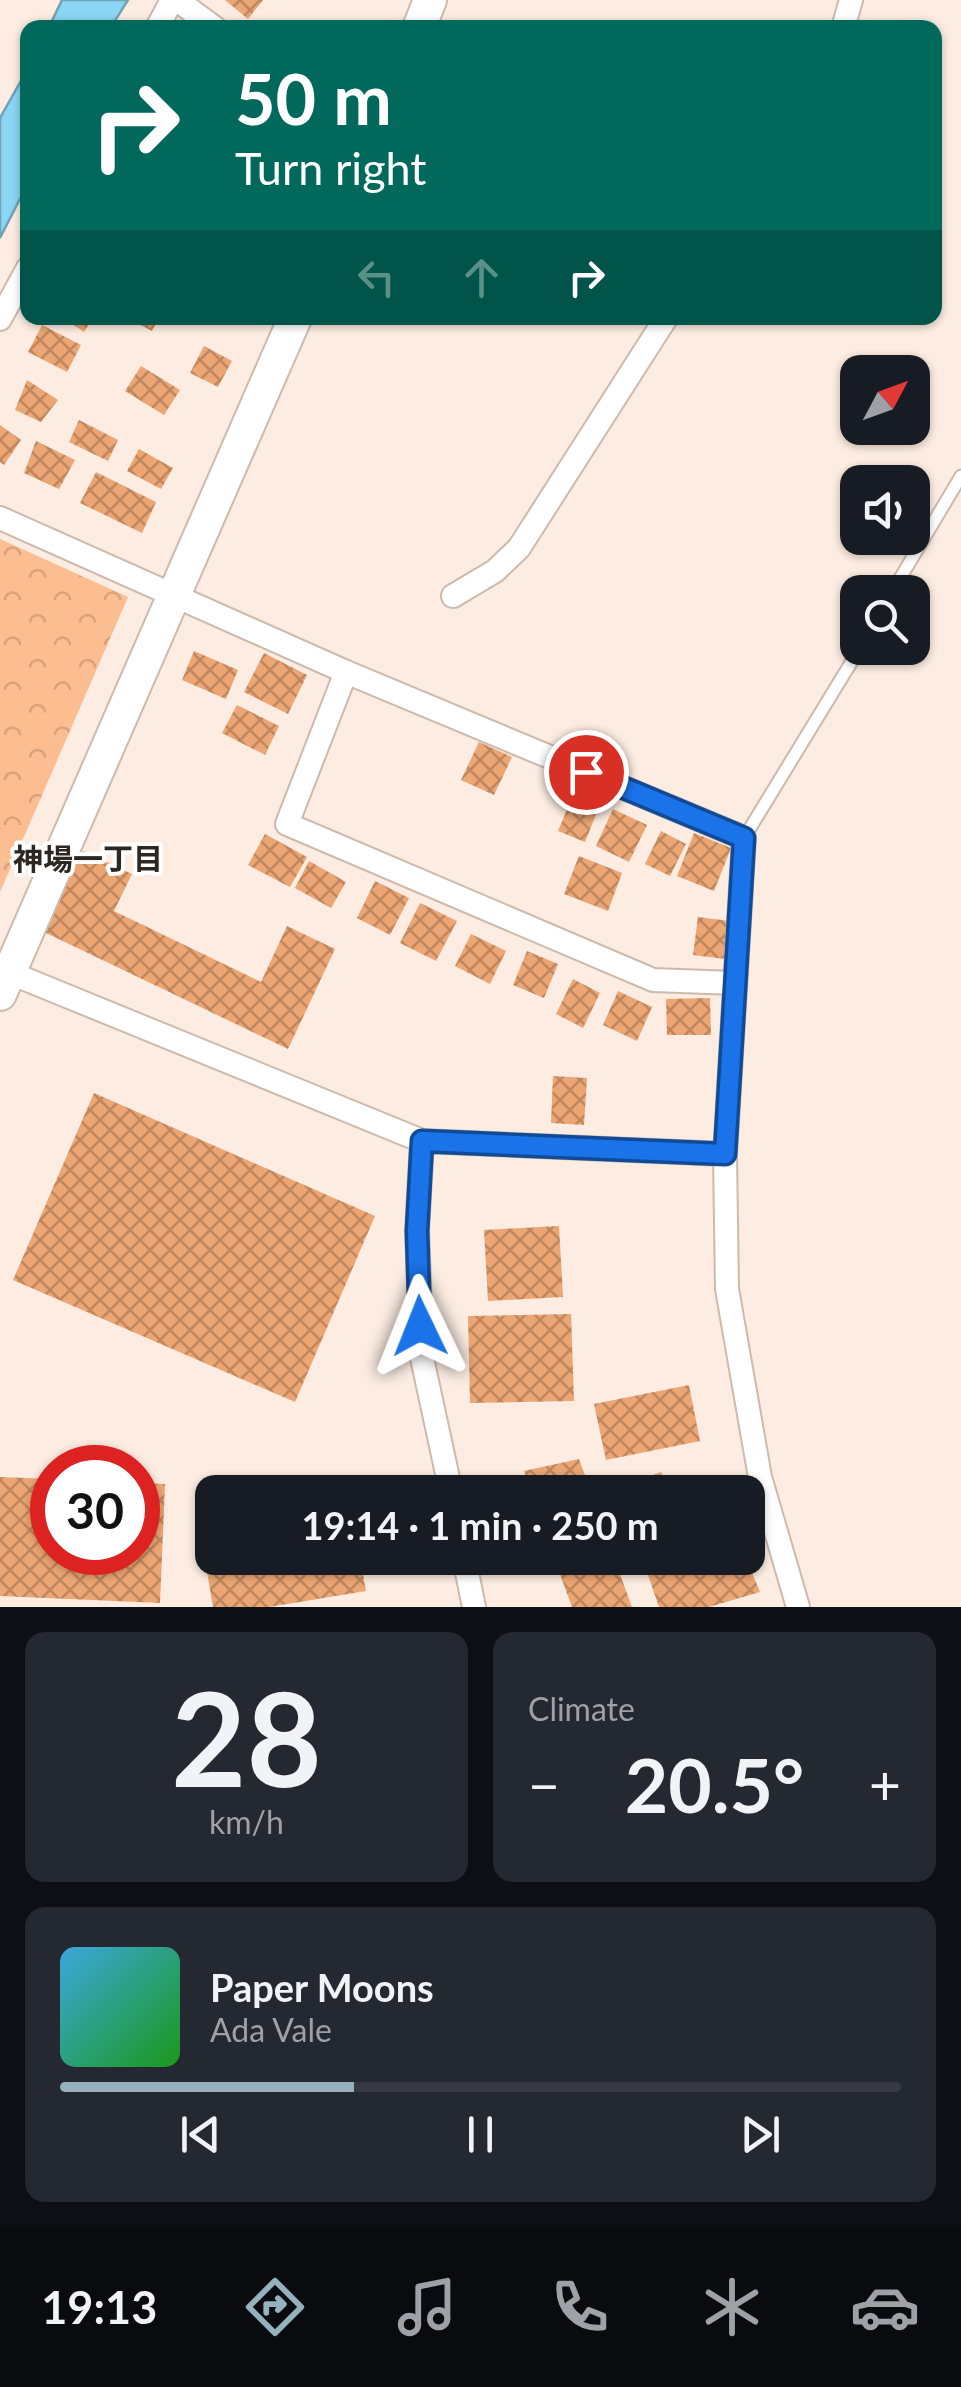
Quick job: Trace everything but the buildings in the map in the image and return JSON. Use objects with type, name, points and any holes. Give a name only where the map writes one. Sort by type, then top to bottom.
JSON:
[{"type":"street","points":[[174,0],[203,20]]},
{"type":"street","points":[[0,319],[20,283]]},
{"type":"street","points":[[292,325],[4,983],[422,1141],[725,1154]]},
{"type":"street","points":[[453,596],[494,571],[519,548],[662,325]]},
{"type":"street","points":[[0,518],[346,672],[744,838],[725,1154],[727,1289],[760,1477],[798,1607]]},
{"type":"street","points":[[346,672],[288,824],[653,980],[735,984]]},
{"type":"street","points":[[422,1141],[417,1231],[422,1358],[447,1475]]},
{"type":"street","points":[[467,1575],[474,1607]]},
{"type":"lane","points":[[902,575],[961,476]]},
{"type":"lane","points":[[744,838],[850,665]]},
{"type":"green space","points":[[0,539],[128,597],[0,892]]},
{"type":"water","points":[[62,0],[128,0],[115,20],[52,20]]},
{"type":"water","points":[[20,82],[20,199],[0,238],[0,118]]},
{"type":"district","name":"神場一丁目","points":[[88,858]]},
{"type":"route","points":[[420,1326],[417,1231],[422,1141],[725,1154],[744,838],[586,772]]}]
